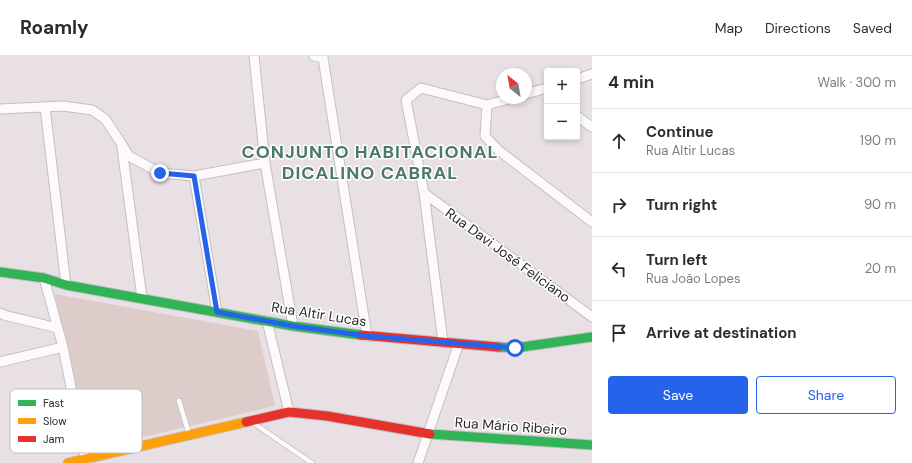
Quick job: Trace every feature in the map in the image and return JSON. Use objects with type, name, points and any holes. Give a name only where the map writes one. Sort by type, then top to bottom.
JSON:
[{"type":"street","points":[[254,56],[264,163],[293,326]]},
{"type":"street","points":[[314,56],[323,58],[367,336]]},
{"type":"street","points":[[580,78],[592,74]]},
{"type":"street","points":[[443,342],[424,193],[406,100],[421,88],[487,106],[496,103]]},
{"type":"street","points":[[532,93],[544,91]]},
{"type":"street","points":[[0,109],[63,106],[92,110],[104,119],[121,142],[129,156],[160,173],[194,176],[264,163]]},
{"type":"street","points":[[487,106],[485,136],[498,150],[592,222]]},
{"type":"street","points":[[45,107],[66,285]]},
{"type":"street","points":[[580,118],[592,126]]},
{"type":"street","points":[[121,142],[142,298]]},
{"type":"street","points":[[194,176],[217,312]]},
{"type":"street","name":"Rua Davi José Feliciano","points":[[424,193],[592,317]]},
{"type":"street","name":"Rua Altir Lucas","points":[[0,272],[44,278],[66,285],[293,326],[367,336],[515,348],[592,337]]},
{"type":"street","points":[[44,278],[63,347],[71,389]]},
{"type":"street","points":[[0,313],[58,328]]},
{"type":"street","points":[[267,321],[289,412]]},
{"type":"street","points":[[418,463],[458,343]]},
{"type":"street","points":[[0,362],[63,347]]},
{"type":"street","name":"Rua Mário Ribeiro","points":[[142,446],[189,434],[289,412],[327,416],[428,434],[592,446]]},
{"type":"street","name":"Rua Mário Ribeiro","points":[[68,463],[86,461],[117,453]]},
{"type":"lane","points":[[179,401],[189,434]]},
{"type":"lane","points":[[249,420],[312,463]]},
{"type":"shaded area","points":[[55,294],[258,331],[275,406],[142,437],[142,389],[76,389]]},
{"type":"traffic: fast","points":[[0,272],[44,278],[66,285],[293,326],[361,335]]},
{"type":"traffic: fast","points":[[498,347],[515,348],[592,337]]},
{"type":"traffic: fast","points":[[430,434],[592,445]]},
{"type":"traffic: slow","points":[[142,446],[246,422]]},
{"type":"traffic: slow","points":[[68,463],[111,453]]},
{"type":"traffic: jam","points":[[361,335],[498,347]]},
{"type":"traffic: jam","points":[[246,422],[289,412],[327,416],[430,434]]},
{"type":"district","name":"CONJUNTO HABITACIONAL DICALINO CABRAL","points":[[370,162]]},
{"type":"route","points":[[160,173],[194,176],[217,312],[293,326],[367,336],[515,348]]}]
